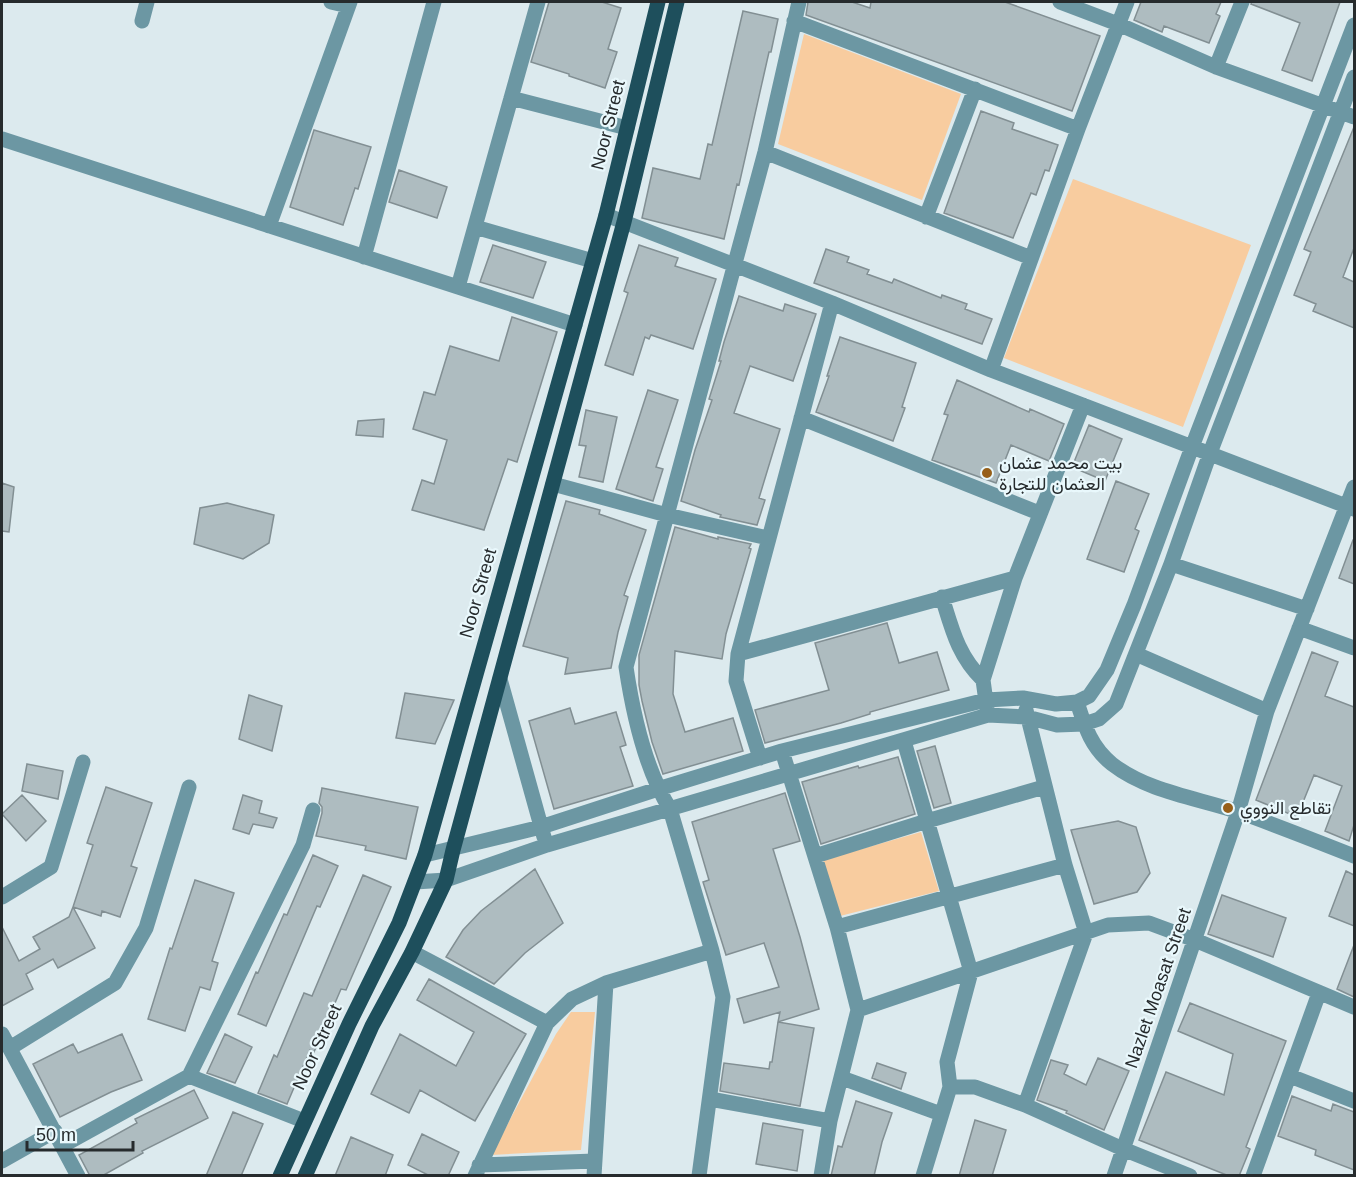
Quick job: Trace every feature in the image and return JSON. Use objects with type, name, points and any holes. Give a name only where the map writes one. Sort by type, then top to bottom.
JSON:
[{"type":"main road","name":"Noor Street","points":[[280,1176],[349,1024],[399,923],[425,855],[606,215],[658,2]]},
{"type":"main road","points":[[305,1176],[372,1026],[412,952],[446,880],[624,222],[677,2]]},
{"type":"street","points":[[142,21],[147,2]]},
{"type":"street","points":[[269,226],[349,4],[331,2]]},
{"type":"street","points":[[364,257],[434,2]]},
{"type":"street","points":[[458,287],[538,2]]},
{"type":"street","points":[[699,1176],[723,997],[712,951],[670,809],[658,789],[632,704],[626,667],[765,152],[799,2]]},
{"type":"street","points":[[1059,2],[1118,24],[1216,67],[1348,115]]},
{"type":"street","points":[[991,370],[1078,129],[1127,2]]},
{"type":"street","points":[[1216,67],[1242,2]]},
{"type":"street","points":[[794,21],[1078,129]]},
{"type":"street","points":[[425,855],[541,827],[782,751],[986,700],[1023,698],[1056,704],[1077,702],[1089,696],[1107,670],[1134,605],[1192,447],[1354,25]]},
{"type":"street","points":[[415,882],[446,880],[547,845],[988,715],[1027,717],[1057,725],[1084,724],[1099,719],[1116,704],[1136,654],[1210,453],[1348,115],[1354,77]]},
{"type":"street","points":[[926,217],[975,89]]},
{"type":"street","points":[[511,98],[627,128]]},
{"type":"street","points":[[2,139],[574,325]]},
{"type":"street","points":[[765,152],[1031,258]]},
{"type":"street","points":[[606,215],[832,303],[991,370],[1350,507]]},
{"type":"street","points":[[475,227],[593,261]]},
{"type":"street","points":[[760,758],[736,681],[738,654],[832,303]]},
{"type":"street","points":[[988,715],[983,680],[1015,578],[1083,405]]},
{"type":"street","points":[[801,418],[1039,513]]},
{"type":"street","points":[[553,484],[667,515],[768,538]]},
{"type":"street","name":"Nazlet Moasat Street","points":[[1114,1176],[1238,812],[1267,711],[1350,507],[1354,487]]},
{"type":"street","points":[[1171,564],[1307,609]]},
{"type":"street","points":[[738,654],[1015,578]]},
{"type":"street","points":[[942,597],[958,647],[970,667],[983,680]]},
{"type":"street","points":[[1299,628],[1354,648]]},
{"type":"street","points":[[1136,654],[1267,711]]},
{"type":"street","points":[[500,679],[547,845]]},
{"type":"street","points":[[1023,698],[1044,787],[1086,933],[1025,1105]]},
{"type":"street","points":[[1077,702],[1093,745],[1112,764],[1134,778],[1238,812],[1354,856]]},
{"type":"street","points":[[904,741],[971,972],[947,1062],[950,1087],[923,1176]]},
{"type":"street","points":[[782,751],[837,927],[858,1010],[830,1121],[821,1176]]},
{"type":"street","points":[[2,897],[51,867],[83,762]]},
{"type":"street","points":[[10,1048],[115,983],[146,928],[189,787]]},
{"type":"street","points":[[815,856],[1044,787]]},
{"type":"street","points":[[62,1146],[189,1076],[303,845],[313,810]]},
{"type":"street","points":[[837,927],[1065,865]]},
{"type":"street","points":[[858,1010],[1108,925],[1149,923],[1354,1007]]},
{"type":"street","points":[[606,983],[594,1168],[477,1170],[547,1023],[572,999],[606,983],[712,951]]},
{"type":"street","points":[[412,952],[547,1023]]},
{"type":"street","points":[[1253,1176],[1319,993]]},
{"type":"street","points":[[2,1034],[78,1176]]},
{"type":"street","points":[[189,1076],[304,1121]]},
{"type":"street","points":[[1290,1076],[1354,1101]]},
{"type":"street","points":[[842,1078],[941,1114]]},
{"type":"street","points":[[950,1087],[975,1087],[1025,1105],[1190,1176]]},
{"type":"street","points":[[710,1099],[830,1121]]},
{"type":"street","points":[[2,1161],[55,1131]]},
{"type":"shaded area","points":[[804,34],[961,94],[922,200],[778,144]]},
{"type":"shaded area","points":[[1073,179],[1251,245],[1183,427],[1004,358]]},
{"type":"shaded area","points":[[921,832],[939,891],[840,916],[823,860]]},
{"type":"shaded area","points":[[571,1012],[595,1012],[581,1150],[491,1155],[556,1034]]},
{"type":"building","points":[[549,2],[602,2],[621,8],[608,49],[617,52],[605,88],[531,62]]},
{"type":"building","points":[[808,2],[852,2],[870,8],[871,2],[1005,2],[1100,36],[1072,111],[806,15]]},
{"type":"building","points":[[1141,2],[1221,2],[1216,14],[1220,16],[1209,43],[1164,26],[1162,32],[1134,20]]},
{"type":"building","points":[[1252,2],[1340,2],[1312,81],[1282,70],[1300,23],[1251,4]]},
{"type":"building","points":[[743,11],[778,19],[724,239],[642,218],[653,168],[700,179],[708,144],[712,145]]},
{"type":"building","points":[[981,111],[1014,123],[1012,129],[1058,145],[1049,171],[1045,170],[1036,195],[1031,193],[1013,238],[944,213]]},
{"type":"building","points":[[1354,127],[1354,248],[1343,277],[1354,282],[1354,328],[1313,311],[1316,304],[1294,295],[1311,252],[1304,249]]},
{"type":"building","points":[[314,130],[371,147],[358,189],[355,188],[343,225],[290,207]]},
{"type":"building","points":[[399,170],[447,187],[437,218],[389,202]]},
{"type":"building","points":[[493,245],[546,262],[533,298],[480,282]]},
{"type":"building","points":[[639,245],[678,258],[675,266],[716,279],[693,349],[651,335],[649,339],[645,337],[633,375],[605,365],[628,293],[624,291]]},
{"type":"building","points":[[826,249],[849,257],[847,262],[869,270],[867,274],[892,283],[894,279],[941,298],[942,295],[967,304],[965,309],[992,319],[982,344],[814,283]]},
{"type":"building","points":[[739,296],[783,311],[785,304],[816,314],[793,381],[750,366],[734,413],[780,429],[759,498],[765,500],[757,525],[720,517],[721,515],[681,501],[712,400],[709,399]]},
{"type":"building","points":[[512,317],[557,332],[517,462],[508,459],[484,530],[412,510],[422,480],[434,484],[447,440],[413,429],[424,392],[435,395],[450,346],[499,361]]},
{"type":"building","points":[[840,337],[916,363],[902,407],[905,408],[893,441],[816,412]]},
{"type":"building","points":[[957,380],[1029,412],[1030,409],[1064,424],[1049,461],[1011,445],[996,483],[932,460],[948,415],[944,414]]},
{"type":"building","points":[[648,390],[678,400],[656,467],[663,469],[653,501],[616,489]]},
{"type":"building","points":[[586,410],[617,417],[603,482],[579,477],[586,446],[579,445]]},
{"type":"building","points":[[384,419],[383,437],[356,435],[358,421]]},
{"type":"building","points":[[1089,425],[1122,439],[1105,481],[1072,467]]},
{"type":"building","points":[[1116,481],[1149,494],[1135,529],[1139,531],[1124,572],[1087,559]]},
{"type":"building","points":[[2,483],[14,487],[9,532],[2,531]]},
{"type":"building","points":[[566,501],[600,510],[599,514],[646,530],[624,595],[628,597],[611,668],[565,674],[568,658],[523,646]]},
{"type":"building","points":[[227,503],[274,515],[269,543],[243,559],[194,544],[200,508]]},
{"type":"building","points":[[675,527],[718,539],[718,537],[751,544],[726,634],[722,659],[675,651],[673,694],[685,732],[733,718],[743,751],[663,774],[642,701],[639,685],[639,655]]},
{"type":"building","points":[[1354,540],[1354,584],[1339,578]]},
{"type":"building","points":[[887,623],[899,663],[937,652],[949,690],[870,712],[870,714],[841,723],[765,743],[755,710],[829,690],[815,643]]},
{"type":"building","points":[[1312,652],[1338,662],[1325,696],[1354,707],[1354,825],[1349,841],[1325,831],[1342,786],[1314,775],[1297,817],[1256,800]]},
{"type":"building","points":[[405,693],[454,700],[435,744],[396,738]]},
{"type":"building","points":[[249,695],[282,706],[272,751],[239,739]]},
{"type":"building","points":[[570,708],[575,724],[616,712],[626,745],[620,747],[633,786],[554,809],[529,721]]},
{"type":"building","points":[[935,746],[951,803],[934,808],[917,751]]},
{"type":"building","points":[[898,757],[915,814],[821,844],[802,782]]},
{"type":"building","points":[[27,764],[63,771],[58,799],[22,791]]},
{"type":"building","points":[[106,787],[152,803],[131,866],[137,868],[120,917],[102,911],[101,916],[73,907],[93,845],[87,843]]},
{"type":"building","points":[[322,788],[418,807],[406,859],[365,850],[366,846],[316,836],[322,813],[319,803]]},
{"type":"building","points":[[785,793],[800,841],[773,849],[819,1009],[778,1022],[780,1012],[744,1023],[737,999],[779,987],[764,943],[726,955],[703,882],[709,880],[692,822]]},
{"type":"building","points":[[22,795],[46,821],[26,841],[2,814]]},
{"type":"building","points":[[243,795],[262,801],[259,813],[277,818],[273,828],[253,824],[249,834],[233,829]]},
{"type":"building","points":[[1118,821],[1136,827],[1150,873],[1137,892],[1094,904],[1071,830]]},
{"type":"building","points":[[313,855],[338,866],[320,907],[317,906],[266,1026],[238,1014],[284,914],[287,915]]},
{"type":"building","points":[[535,869],[563,923],[525,953],[494,984],[446,957],[463,930],[481,911]]},
{"type":"building","points":[[1346,871],[1354,875],[1354,926],[1329,916]]},
{"type":"building","points":[[363,875],[391,887],[346,990],[341,989],[314,1052],[310,1050],[287,1104],[258,1093],[274,1055],[277,1057],[304,993],[312,996]]},
{"type":"building","points":[[195,880],[234,893],[212,961],[218,963],[210,990],[200,987],[185,1031],[148,1019],[170,948],[172,949]]},
{"type":"building","points":[[1222,895],[1286,918],[1273,957],[1208,934]]},
{"type":"building","points":[[73,907],[95,948],[58,968],[53,959],[26,974],[33,989],[2,1006],[2,927],[19,961],[40,949],[33,937],[69,917]]},
{"type":"building","points":[[1354,945],[1354,997],[1337,989]]},
{"type":"building","points":[[429,979],[526,1034],[475,1121],[420,1090],[409,1113],[371,1094],[400,1034],[456,1066],[474,1032],[417,1000]]},
{"type":"building","points":[[1190,1003],[1286,1041],[1246,1147],[1250,1149],[1239,1176],[1229,1176],[1139,1140],[1166,1072],[1224,1095],[1233,1054],[1178,1031]]},
{"type":"building","points":[[778,1022],[814,1028],[800,1106],[720,1091],[724,1063],[769,1069]]},
{"type":"building","points":[[122,1034],[142,1080],[111,1092],[60,1117],[33,1064],[73,1044],[78,1053]]},
{"type":"building","points":[[225,1034],[252,1047],[235,1083],[207,1073]]},
{"type":"building","points":[[1098,1058],[1129,1071],[1104,1130],[1066,1113],[1067,1111],[1037,1100],[1051,1060],[1068,1065],[1064,1074],[1086,1085]]},
{"type":"building","points":[[877,1063],[906,1073],[901,1089],[872,1078]]},
{"type":"building","points":[[194,1090],[208,1118],[142,1151],[143,1153],[102,1176],[90,1176],[79,1155],[137,1123],[135,1119]]},
{"type":"building","points":[[1292,1096],[1331,1111],[1333,1104],[1354,1112],[1354,1170],[1315,1155],[1316,1150],[1278,1136]]},
{"type":"building","points":[[856,1101],[892,1113],[874,1176],[831,1176],[838,1146],[842,1147]]},
{"type":"building","points":[[233,1112],[263,1124],[241,1176],[206,1176]]},
{"type":"building","points":[[975,1120],[1006,1130],[992,1176],[959,1176]]},
{"type":"building","points":[[763,1123],[803,1130],[797,1171],[756,1164]]},
{"type":"building","points":[[422,1134],[459,1152],[448,1176],[430,1176],[408,1165]]},
{"type":"building","points":[[351,1137],[393,1155],[385,1176],[335,1176]]},
{"type":"place","name":"بيت محمد عثمان العثمان للتجارة","points":[[987,473]]},
{"type":"place","name":"تقاطع النووي","points":[[1228,808]]}]
